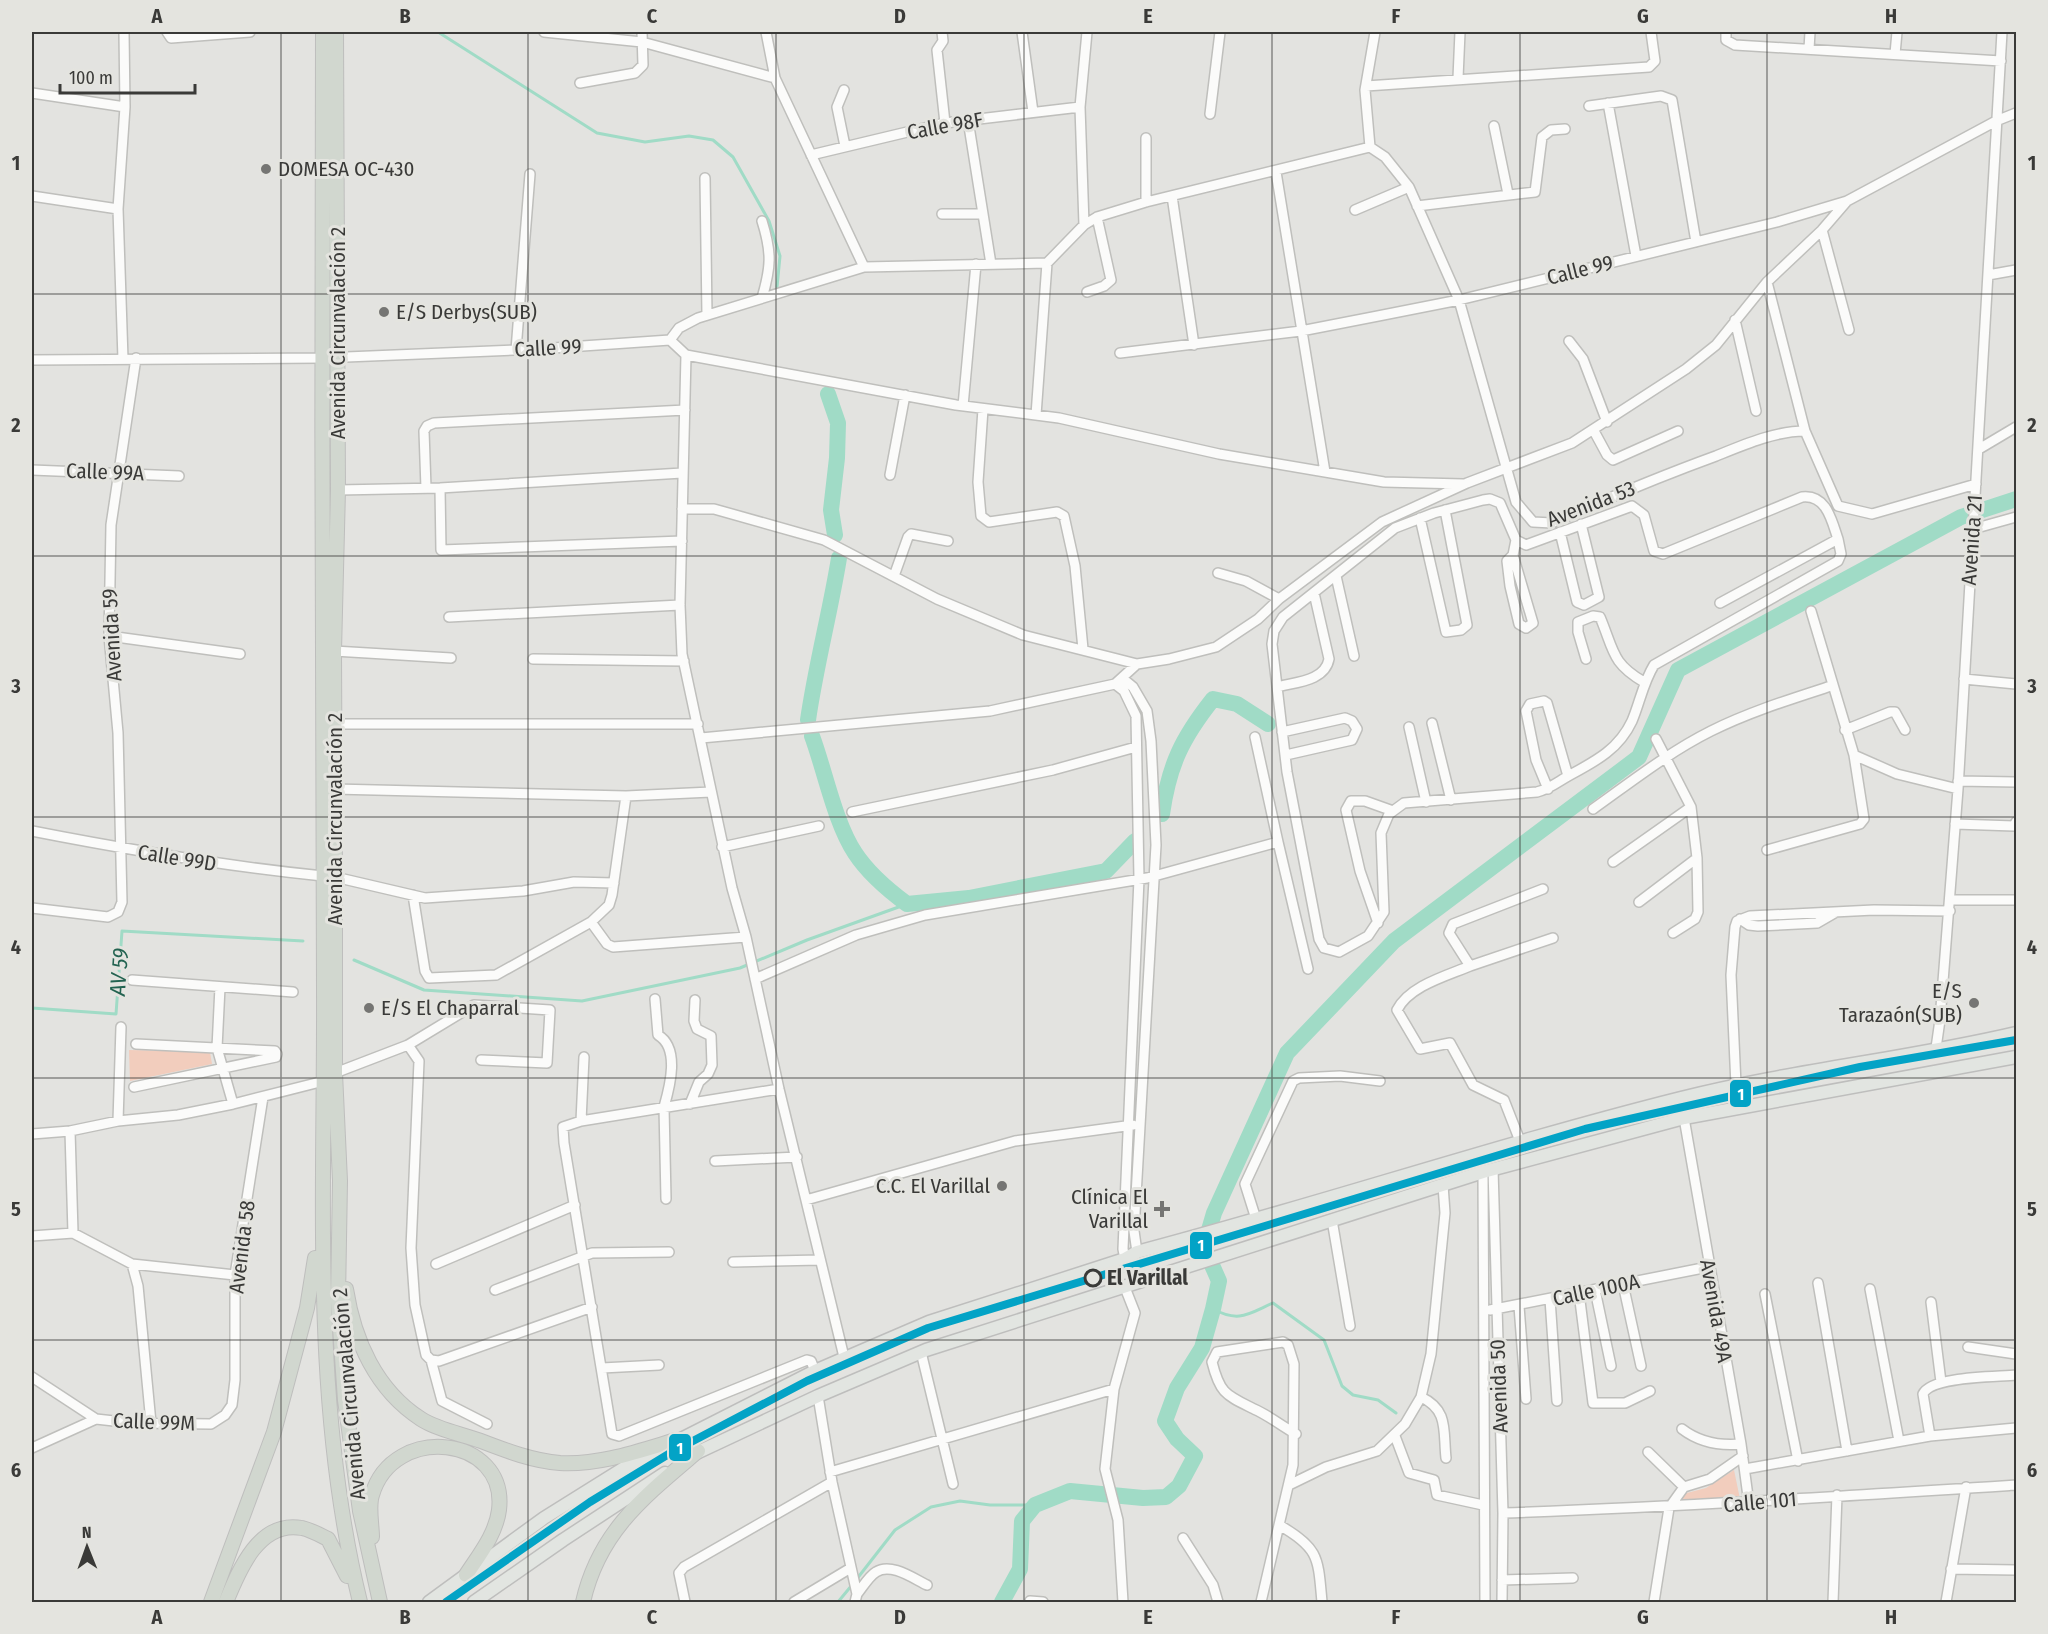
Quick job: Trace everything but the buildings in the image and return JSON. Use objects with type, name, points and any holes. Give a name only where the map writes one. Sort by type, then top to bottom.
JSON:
[{"type":"highway","name":"Avenida Circunvalación 2","points":[[323,32],[322,358],[330,1077],[321,1278],[332,1430],[346,1547],[358,1602]]},
{"type":"highway","name":"Avenida Circunvalación 2","points":[[329,876],[334,789],[334,651],[338,490],[336,32]]},
{"type":"highway","name":"Avenida Circunvalación 2","points":[[330,1077],[340,1181],[338,1299],[345,1400],[360,1511],[380,1602]]},
{"type":"highway","points":[[211,1602],[274,1432],[307,1308],[322,1217]]},
{"type":"highway","points":[[339,1249],[351,1320],[364,1353],[387,1391],[422,1420],[521,1456],[561,1463],[595,1461],[676,1440]]},
{"type":"highway","points":[[373,1569],[371,1496],[385,1472],[400,1455],[433,1445],[465,1451],[490,1470],[498,1486],[499,1510],[490,1540],[466,1575]]},
{"type":"highway","points":[[584,1602],[603,1546],[621,1522],[633,1507],[698,1451]]},
{"type":"highway","points":[[226,1602],[235,1580],[255,1545],[277,1529],[302,1528],[328,1539],[343,1565],[358,1602]]},
{"type":"main road","points":[[429,1602],[544,1518],[624,1468],[844,1357],[929,1322],[1125,1259],[1137,1252],[1216,1231],[1520,1141],[1736,1085],[2016,1033]]},
{"type":"main road","points":[[474,1602],[698,1451],[921,1352],[1217,1255],[1488,1170],[1684,1118],[2016,1057]]},
{"type":"street","points":[[123,359],[118,209],[125,107],[124,32]]},
{"type":"street","points":[[166,32],[171,38],[250,32]]},
{"type":"street","points":[[544,32],[592,35],[642,42],[775,78]]},
{"type":"street","points":[[580,83],[635,73],[641,69],[643,65],[642,32]]},
{"type":"street","points":[[766,32],[775,78],[864,267]]},
{"type":"street","points":[[942,32],[943,40],[937,50],[945,123]]},
{"type":"street","points":[[1022,32],[1033,112]]},
{"type":"street","points":[[1084,225],[1080,107],[1087,32]]},
{"type":"street","points":[[1210,114],[1220,32]]},
{"type":"street","points":[[1036,416],[1047,263],[1084,225],[1097,217],[1146,202],[1276,172],[1370,147],[1366,86],[1374,32]]},
{"type":"street","points":[[1458,78],[1461,32]]},
{"type":"street","points":[[1366,86],[1458,78],[1649,67],[1655,61],[1651,32]]},
{"type":"street","points":[[1726,32],[1729,44],[2001,61]]},
{"type":"street","points":[[1809,49],[1810,32]]},
{"type":"street","points":[[1895,54],[1897,32]]},
{"type":"street","name":"Avenida 21","points":[[1936,1048],[1950,911],[2002,32]]},
{"type":"street","points":[[844,90],[837,108],[845,147]]},
{"type":"street","points":[[32,93],[125,107]]},
{"type":"street","points":[[1589,106],[1661,96],[1672,100],[1696,242]]},
{"type":"street","points":[[1608,103],[1636,256]]},
{"type":"street","name":"Calle 98F","points":[[810,155],[945,123],[1080,107]]},
{"type":"street","name":"Calle 99","points":[[1120,353],[1301,331],[1459,300],[1696,242],[1846,201],[1996,121],[2016,113]]},
{"type":"street","points":[[968,120],[991,264]]},
{"type":"street","points":[[1494,126],[1508,194]]},
{"type":"street","points":[[1418,206],[1536,190],[1538,152],[1542,137],[1551,130],[1565,129]]},
{"type":"street","points":[[1146,138],[1146,202]]},
{"type":"street","name":"Avenida 53","points":[[1370,147],[1385,157],[1409,188],[1459,300],[1516,502],[1533,522],[1552,523],[1743,445],[1794,431],[1805,431]]},
{"type":"street","points":[[1276,172],[1325,472]]},
{"type":"street","points":[[516,350],[530,174]]},
{"type":"street","points":[[705,178],[707,315]]},
{"type":"street","points":[[1355,210],[1409,188]]},
{"type":"street","points":[[32,196],[118,209]]},
{"type":"street","points":[[1172,196],[1194,345]]},
{"type":"street","points":[[682,509],[724,511],[824,540],[937,599],[1023,635],[1137,664],[1216,646],[1258,619],[1279,599],[1382,522],[1467,483],[1552,453],[1607,422],[1716,345],[1767,282],[1822,230],[1846,201]]},
{"type":"street","points":[[942,214],[983,214]]},
{"type":"street","points":[[1087,292],[1104,286],[1112,280],[1097,217]]},
{"type":"street","points":[[762,221],[770,247],[770,269],[762,298]]},
{"type":"street","points":[[1822,230],[1849,330]]},
{"type":"street","points":[[1047,263],[864,267],[707,315],[679,328],[670,340],[686,355],[963,406],[1036,416],[1220,454],[1384,482],[1467,483]]},
{"type":"street","points":[[963,406],[976,264]]},
{"type":"street","points":[[1988,275],[2016,270]]},
{"type":"street","points":[[1767,282],[1805,431],[1839,506]]},
{"type":"street","points":[[1735,320],[1756,411]]},
{"type":"street","name":"Calle 99","points":[[32,360],[322,358],[516,350],[670,340]]},
{"type":"street","points":[[1569,341],[1583,359],[1607,422]]},
{"type":"street","points":[[686,355],[680,605],[684,661],[722,847],[746,937],[779,1089],[844,1357]]},
{"type":"street","name":"Avenida 59","points":[[32,908],[108,916],[118,912],[122,902],[118,733],[109,636],[111,525],[136,358]]},
{"type":"street","points":[[890,475],[905,395]]},
{"type":"street","points":[[983,409],[978,482],[981,516],[989,522],[1057,512],[1064,516],[1075,566],[1083,649]]},
{"type":"street","points":[[426,488],[424,431],[427,426],[434,423],[685,410]]},
{"type":"street","points":[[1979,449],[2016,427]]},
{"type":"street","points":[[1594,431],[1610,459],[1613,460],[1678,431]]},
{"type":"street","name":"Calle 99A","points":[[32,470],[118,471],[179,476]]},
{"type":"street","points":[[338,490],[440,488],[682,473]]},
{"type":"street","points":[[1828,508],[1839,506],[1851,511],[1872,514],[1976,484]]},
{"type":"street","points":[[440,488],[439,543],[441,550],[682,541]]},
{"type":"street","points":[[1513,555],[1507,561],[1510,586],[1519,624],[1526,628],[1533,622],[1513,555],[1516,540],[1500,503],[1490,499],[1446,510],[1395,528],[1282,617],[1275,631],[1272,644],[1282,732],[1319,939],[1324,948],[1340,952],[1368,936],[1384,912],[1381,833],[1383,825],[1393,811],[1404,803],[1548,789],[1593,764],[1618,744],[1632,721],[1644,682],[1654,665],[1838,561],[1841,554],[1828,508],[1815,499],[1802,497],[1663,554],[1654,551],[1644,515],[1632,506],[1526,544],[1516,540]]},
{"type":"street","points":[[1502,509],[1516,502]]},
{"type":"street","points":[[1420,518],[1446,632],[1461,630],[1467,625],[1446,510]]},
{"type":"street","points":[[1973,525],[2016,517]]},
{"type":"street","points":[[1560,532],[1577,602],[1584,605],[1593,602],[1599,597],[1581,524]]},
{"type":"street","points":[[894,576],[911,534],[948,542]]},
{"type":"street","points":[[1720,603],[1838,539]]},
{"type":"street","points":[[1218,573],[1246,581],[1279,599]]},
{"type":"street","points":[[1336,576],[1354,656]]},
{"type":"street","points":[[1277,687],[1326,671],[1329,659],[1314,593]]},
{"type":"street","points":[[448,617],[680,605]]},
{"type":"street","points":[[1767,850],[1860,824],[1864,819],[1854,755],[1831,686],[1811,611]]},
{"type":"street","points":[[1586,659],[1578,632],[1578,622],[1593,616],[1600,617],[1615,660],[1627,672],[1644,682]]},
{"type":"street","points":[[109,636],[240,654]]},
{"type":"street","points":[[334,651],[451,658]]},
{"type":"street","points":[[533,659],[684,661]]},
{"type":"street","points":[[701,738],[990,711],[1118,681],[1137,664]]},
{"type":"street","points":[[1964,679],[2016,684]]},
{"type":"street","points":[[1118,681],[1136,716],[1139,879],[1123,1249],[1125,1259]]},
{"type":"street","points":[[1118,681],[1133,687],[1147,711],[1154,784],[1155,875],[1134,1231],[1137,1252]]},
{"type":"street","points":[[1593,809],[1666,757],[1712,731],[1765,708],[1831,686]]},
{"type":"street","points":[[1548,789],[1536,760],[1526,711],[1530,704],[1544,701],[1548,703],[1568,776]]},
{"type":"street","points":[[1845,730],[1890,712],[1895,712],[1905,730]]},
{"type":"street","points":[[1282,732],[1345,718],[1352,721],[1357,729],[1352,740],[1286,755]]},
{"type":"street","points":[[1432,723],[1451,800]]},
{"type":"street","points":[[334,724],[698,724]]},
{"type":"street","points":[[1409,727],[1425,802]]},
{"type":"street","points":[[1256,736],[1308,969]]},
{"type":"street","points":[[1656,740],[1691,807],[1697,858],[1698,912],[1695,919],[1673,933]]},
{"type":"street","points":[[852,812],[1053,770],[1137,747]]},
{"type":"street","points":[[1854,755],[1897,774],[1958,785],[2016,782]]},
{"type":"street","points":[[334,789],[626,795],[711,792]]},
{"type":"street","points":[[413,896],[425,971],[429,978],[496,975],[591,922],[609,905],[626,795]]},
{"type":"street","points":[[1378,923],[1360,871],[1346,810],[1351,801],[1365,801],[1393,811]]},
{"type":"street","points":[[1613,862],[1691,807]]},
{"type":"street","points":[[1955,825],[2016,825]]},
{"type":"street","points":[[722,847],[819,826]]},
{"type":"street","name":"Calle 99D","points":[[32,831],[121,849],[234,867],[329,876],[425,898],[524,891],[574,882],[614,883]]},
{"type":"street","points":[[755,979],[856,935],[925,915],[1139,879],[1278,842]]},
{"type":"street","points":[[1639,902],[1697,858]]},
{"type":"street","points":[[1470,966],[1449,933],[1453,924],[1543,889]]},
{"type":"street","points":[[1950,900],[2016,900]]},
{"type":"street","points":[[1736,1085],[1731,975],[1735,927],[1740,919],[1750,916],[1836,912],[1950,911]]},
{"type":"street","points":[[591,922],[607,944],[613,947],[746,937]]},
{"type":"street","points":[[1520,1141],[1504,1100],[1473,1085],[1450,1043],[1420,1049],[1397,1010],[1402,999],[1420,988],[1470,966],[1553,938]]},
{"type":"street","points":[[132,980],[293,993]]},
{"type":"street","points":[[220,987],[217,1048],[233,1104]]},
{"type":"street","points":[[655,999],[658,1035],[666,1040],[670,1048],[669,1093],[664,1107],[666,1199]]},
{"type":"street","points":[[690,1104],[699,1082],[708,1074],[712,1065],[711,1036],[697,1029],[694,1021],[695,1000]]},
{"type":"street","points":[[32,1134],[70,1131],[118,1121],[178,1115],[263,1097],[330,1077],[408,1045],[474,1005],[550,1010],[547,1063],[481,1060]]},
{"type":"street","points":[[118,1121],[121,1027]]},
{"type":"street","points":[[134,1087],[277,1054],[275,1051],[136,1044]]},
{"type":"street","points":[[408,1045],[419,1061],[411,1248],[415,1305],[426,1355],[431,1360],[442,1401],[487,1424]]},
{"type":"street","points":[[581,1121],[584,1057]]},
{"type":"street","points":[[1256,1219],[1245,1184],[1293,1081],[1299,1078],[1340,1076],[1380,1081]]},
{"type":"street","points":[[779,1089],[581,1121],[563,1127],[612,1434],[619,1436],[807,1360],[810,1361],[815,1371]]},
{"type":"street","name":"Avenida 58","points":[[211,1424],[225,1415],[232,1405],[235,1380],[235,1275],[263,1097]]},
{"type":"street","name":"Avenida 49A","points":[[1684,1118],[1708,1267],[1741,1444],[1749,1504]]},
{"type":"street","points":[[806,1200],[1015,1141],[1140,1124]]},
{"type":"street","points":[[70,1131],[74,1233]]},
{"type":"street","points":[[715,1161],[797,1157]]},
{"type":"street","name":"Avenida 50","points":[[1485,1602],[1483,1310],[1488,1170]]},
{"type":"street","name":"Avenida 50","points":[[1488,1170],[1496,1310],[1503,1513],[1502,1602]]},
{"type":"street","points":[[1289,1485],[1326,1467],[1377,1451],[1395,1436],[1421,1397],[1431,1354],[1445,1214],[1443,1185]]},
{"type":"street","points":[[436,1264],[575,1205]]},
{"type":"street","points":[[1332,1220],[1350,1326]]},
{"type":"street","points":[[32,1236],[74,1233],[132,1264],[235,1275]]},
{"type":"street","points":[[495,1290],[584,1255],[669,1252]]},
{"type":"street","points":[[733,1262],[820,1260]]},
{"type":"street","points":[[132,1264],[138,1286],[151,1423]]},
{"type":"street","name":"Calle 100A","points":[[1483,1310],[1520,1306],[1708,1267]]},
{"type":"street","points":[[1818,1282],[1847,1451]]},
{"type":"street","points":[[1623,1284],[1641,1366]]},
{"type":"street","points":[[1123,1602],[1118,1520],[1106,1469],[1114,1389],[1135,1313],[1124,1285]]},
{"type":"street","points":[[1870,1289],[1899,1441]]},
{"type":"street","points":[[1595,1290],[1611,1366]]},
{"type":"street","points":[[1579,1293],[1593,1403],[1624,1403],[1650,1391]]},
{"type":"street","points":[[1765,1294],[1798,1461]]},
{"type":"street","points":[[1550,1299],[1557,1401]]},
{"type":"street","points":[[1931,1302],[1941,1382]]},
{"type":"street","points":[[1520,1306],[1526,1399]]},
{"type":"street","points":[[431,1360],[439,1361],[592,1307]]},
{"type":"street","points":[[1261,1602],[1289,1485],[1296,1434],[1294,1364],[1288,1345],[1283,1342],[1217,1352],[1212,1362],[1216,1379],[1224,1391],[1237,1402],[1256,1409],[1296,1434]]},
{"type":"street","points":[[1968,1347],[2016,1353]]},
{"type":"street","points":[[921,1352],[953,1484]]},
{"type":"street","points":[[602,1368],[659,1365]]},
{"type":"street","points":[[1930,1436],[1923,1394],[1926,1388],[1941,1382],[2016,1376]]},
{"type":"street","points":[[32,1377],[96,1419]]},
{"type":"street","points":[[685,1602],[679,1573],[684,1567],[831,1477],[943,1440],[1114,1389]]},
{"type":"street","points":[[818,1396],[831,1477],[856,1595]]},
{"type":"street","points":[[1421,1397],[1436,1404],[1442,1416],[1446,1458]]},
{"type":"street","name":"Calle 99M","points":[[32,1448],[96,1419],[211,1424]]},
{"type":"street","points":[[1745,1469],[1930,1436],[2016,1428]]},
{"type":"street","points":[[1682,1429],[1693,1437],[1718,1444],[1741,1444]]},
{"type":"street","points":[[1395,1436],[1407,1470],[1413,1475],[1434,1480],[1437,1495],[1483,1505]]},
{"type":"street","points":[[1648,1452],[1684,1487]]},
{"type":"street","points":[[1654,1602],[1669,1508],[1684,1487],[1710,1479],[1743,1456]]},
{"type":"street","name":"Calle 101","points":[[1503,1513],[1749,1504],[1837,1495],[2016,1485]]},
{"type":"street","points":[[1946,1602],[1966,1487]]},
{"type":"street","points":[[1833,1602],[1837,1495]]},
{"type":"street","points":[[1279,1525],[1303,1539],[1317,1559],[1322,1602]]},
{"type":"street","points":[[1183,1538],[1213,1586],[1218,1602]]},
{"type":"street","points":[[856,1595],[876,1572],[884,1569],[895,1570],[927,1585]]},
{"type":"street","points":[[1951,1569],[2016,1570]]},
{"type":"street","points":[[794,1602],[850,1573]]},
{"type":"street","points":[[1502,1580],[1573,1578]]},
{"type":"street","points":[[1030,1601],[1043,1602]]},
{"type":"shaded area","points":[[129,1050],[210,1052],[212,1064],[130,1081]]},
{"type":"shaded area","points":[[1734,1470],[1740,1499],[1683,1502],[1683,1494],[1706,1488]]},
{"type":"waterway","points":[[438,32],[597,133],[645,142],[689,136],[713,140],[733,157],[769,221],[780,256],[777,287]]},
{"type":"waterway","points":[[828,394],[838,423],[837,458],[831,510],[835,535]]},
{"type":"waterway","points":[[1002,1602],[1020,1569],[1022,1521],[1035,1505],[1070,1491],[1143,1498],[1166,1497],[1179,1486],[1195,1456],[1177,1439],[1165,1421],[1177,1388],[1202,1348],[1213,1309],[1219,1281],[1204,1247],[1214,1213],[1287,1053],[1394,941],[1639,757],[1678,670],[1961,517],[2016,499]]},
{"type":"waterway","points":[[808,720],[839,558]]},
{"type":"waterway","points":[[1162,814],[1178,753],[1213,699],[1237,704],[1268,724]]},
{"type":"waterway","points":[[812,736],[836,812],[848,841],[872,874],[907,904],[969,898],[1106,871],[1135,841]]},
{"type":"waterway","points":[[354,960],[424,990],[582,1001],[740,968],[807,940],[907,904]]},
{"type":"waterway","name":"AV 59","points":[[32,1008],[116,1014],[122,931],[303,941]]},
{"type":"waterway","points":[[1213,1309],[1230,1316],[1237,1316],[1273,1303],[1324,1340],[1342,1386],[1353,1395],[1378,1400],[1396,1413]]},
{"type":"waterway","points":[[856,1580],[895,1530],[931,1507],[960,1501],[990,1505],[1035,1505]]},
{"type":"waterway","points":[[838,1602],[852,1585]]},
{"type":"transit line","name":"1","points":[[446,1602],[590,1502],[672,1452],[807,1381],[928,1328],[1585,1129],[1860,1067],[2016,1040]]},
{"type":"place","name":"DOMESA OC-430","points":[[266,169]]},
{"type":"place","name":"E/S Derbys(SUB)","points":[[384,312]]},
{"type":"place","name":"E/S Tarazaón(SUB)","points":[[1974,1003]]},
{"type":"place","name":"E/S El Chaparral","points":[[369,1008]]},
{"type":"place","name":"C.C. El Varillal","points":[[1002,1186]]},
{"type":"place","name":"Clínica El Varillal","points":[[1162,1209]]},
{"type":"place","name":"El Varillal","points":[[1093,1278]]}]
